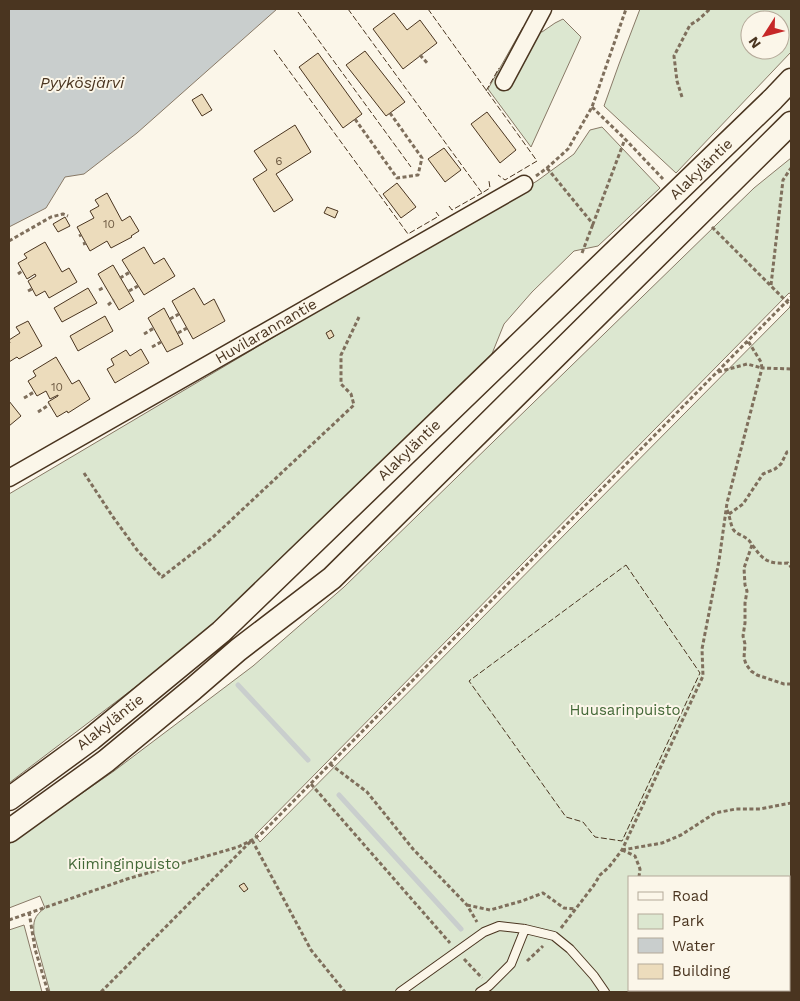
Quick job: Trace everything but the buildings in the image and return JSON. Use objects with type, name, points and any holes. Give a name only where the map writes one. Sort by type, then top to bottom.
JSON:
[{"type":"main road","name":"Alakyläntie","points":[[9,799],[91,739],[221,632],[791,80]]},
{"type":"main road","name":"Alakyläntie","points":[[9,831],[106,761],[194,689],[238,650],[332,578],[791,123]]},
{"type":"street","points":[[504,82],[543,9]]},
{"type":"street","name":"Huvilarannantie","points":[[9,478],[524,184]]},
{"type":"lane","points":[[400,992],[457,950],[484,932],[499,926],[525,929],[554,936],[570,949],[594,976],[605,992]]},
{"type":"lane","points":[[480,992],[489,986],[511,964],[525,929]]},
{"type":"path","points":[[524,184],[547,168],[568,149],[592,107],[626,9]]},
{"type":"path","points":[[682,97],[677,81],[674,56],[690,25],[710,9]]},
{"type":"path","points":[[420,55],[428,64]]},
{"type":"path","points":[[592,107],[664,180]]},
{"type":"path","points":[[355,120],[397,178],[418,175],[422,158],[390,113]]},
{"type":"path","points":[[582,254],[625,139]]},
{"type":"path","points":[[547,168],[593,224]]},
{"type":"path","points":[[771,286],[783,180],[791,168]]},
{"type":"path","points":[[9,241],[58,214],[68,216]]},
{"type":"path","points":[[708,224],[791,306]]},
{"type":"path","points":[[18,274],[22,271]]},
{"type":"path","points":[[120,278],[130,272]]},
{"type":"path","points":[[128,291],[138,286]]},
{"type":"path","points":[[99,290],[106,287]]},
{"type":"path","points":[[28,291],[32,289]]},
{"type":"path","points":[[102,992],[252,840],[267,828],[311,784],[791,297]]},
{"type":"path","points":[[108,305],[114,300]]},
{"type":"path","points":[[170,319],[179,314]]},
{"type":"path","points":[[84,473],[113,517],[138,550],[162,577],[212,538],[354,405],[351,394],[341,384],[341,355],[358,317]]},
{"type":"path","points":[[144,334],[154,328]]},
{"type":"path","points":[[178,333],[187,328]]},
{"type":"path","points":[[554,936],[600,875],[622,850],[703,676],[702,650],[719,561],[726,509],[762,368],[761,362],[748,341]]},
{"type":"path","points":[[152,347],[161,342]]},
{"type":"path","points":[[718,372],[747,364],[762,368],[791,369]]},
{"type":"path","points":[[24,398],[34,392]]},
{"type":"path","points":[[38,412],[50,404]]},
{"type":"path","points":[[729,514],[743,504],[763,474],[775,469],[781,464],[788,452],[791,451]]},
{"type":"path","points":[[726,509],[735,532],[748,539],[764,559],[776,564],[788,563],[791,567]]},
{"type":"path","points":[[752,545],[744,568],[747,591],[743,636],[745,644],[744,658],[751,671],[757,675],[784,684],[791,684]]},
{"type":"path","points":[[330,764],[366,792],[413,848],[466,905],[484,932]]},
{"type":"path","points":[[311,784],[489,986]]},
{"type":"path","points":[[622,850],[662,843],[681,835],[715,813],[736,809],[760,809],[791,803]]},
{"type":"path","points":[[9,920],[127,879],[238,847],[252,840]]},
{"type":"path","points":[[252,840],[311,950],[345,992]]},
{"type":"path","points":[[622,850],[634,856],[640,869],[639,876]]},
{"type":"path","points":[[466,905],[490,910],[543,893],[564,908],[575,909]]},
{"type":"path","points":[[29,912],[35,949],[48,992]]},
{"type":"green space","points":[[640,9],[791,9],[790,53],[790,10],[740,10],[740,60],[783,60],[676,173],[604,106]]},
{"type":"green space","points":[[563,19],[581,37],[531,147],[488,89],[523,27],[542,32]]},
{"type":"green space","points":[[602,127],[660,188],[598,246],[574,251],[532,292],[504,324],[485,371],[258,585],[171,660],[9,783],[9,494],[537,181],[574,154],[590,130]]},
{"type":"green space","points":[[791,158],[791,294],[789,293],[255,835],[260,842],[791,306],[791,992],[50,992],[34,934],[35,919],[45,908],[40,896],[9,908],[9,844],[114,771],[253,666],[344,587],[754,188]]},
{"type":"green space","points":[[24,925],[42,992],[9,992],[9,930]]},
{"type":"water","name":"Pyykösjärvi","points":[[9,9],[277,9],[137,133],[84,174],[65,177],[46,208],[9,227]]},
{"type":"waterway","points":[[238,685],[308,760]]},
{"type":"waterway","points":[[339,795],[461,929]]},
{"type":"fence","points":[[348,9],[482,193],[490,188],[489,181]]},
{"type":"fence","points":[[428,9],[537,161],[505,180],[498,175]]},
{"type":"fence","points":[[298,12],[411,167]]},
{"type":"fence","points":[[274,50],[408,234],[439,216],[436,212]]},
{"type":"fence","points":[[486,91],[499,68]]},
{"type":"fence","points":[[449,206],[452,210],[482,193]]},
{"type":"fence","points":[[626,565],[700,673],[622,841],[595,837],[583,822],[566,817],[469,681],[626,565]]},
{"type":"park label","name":"Huusarinpuisto","points":[[625,710]]},
{"type":"park label","name":"Kiiminginpuisto","points":[[124,864]]}]
